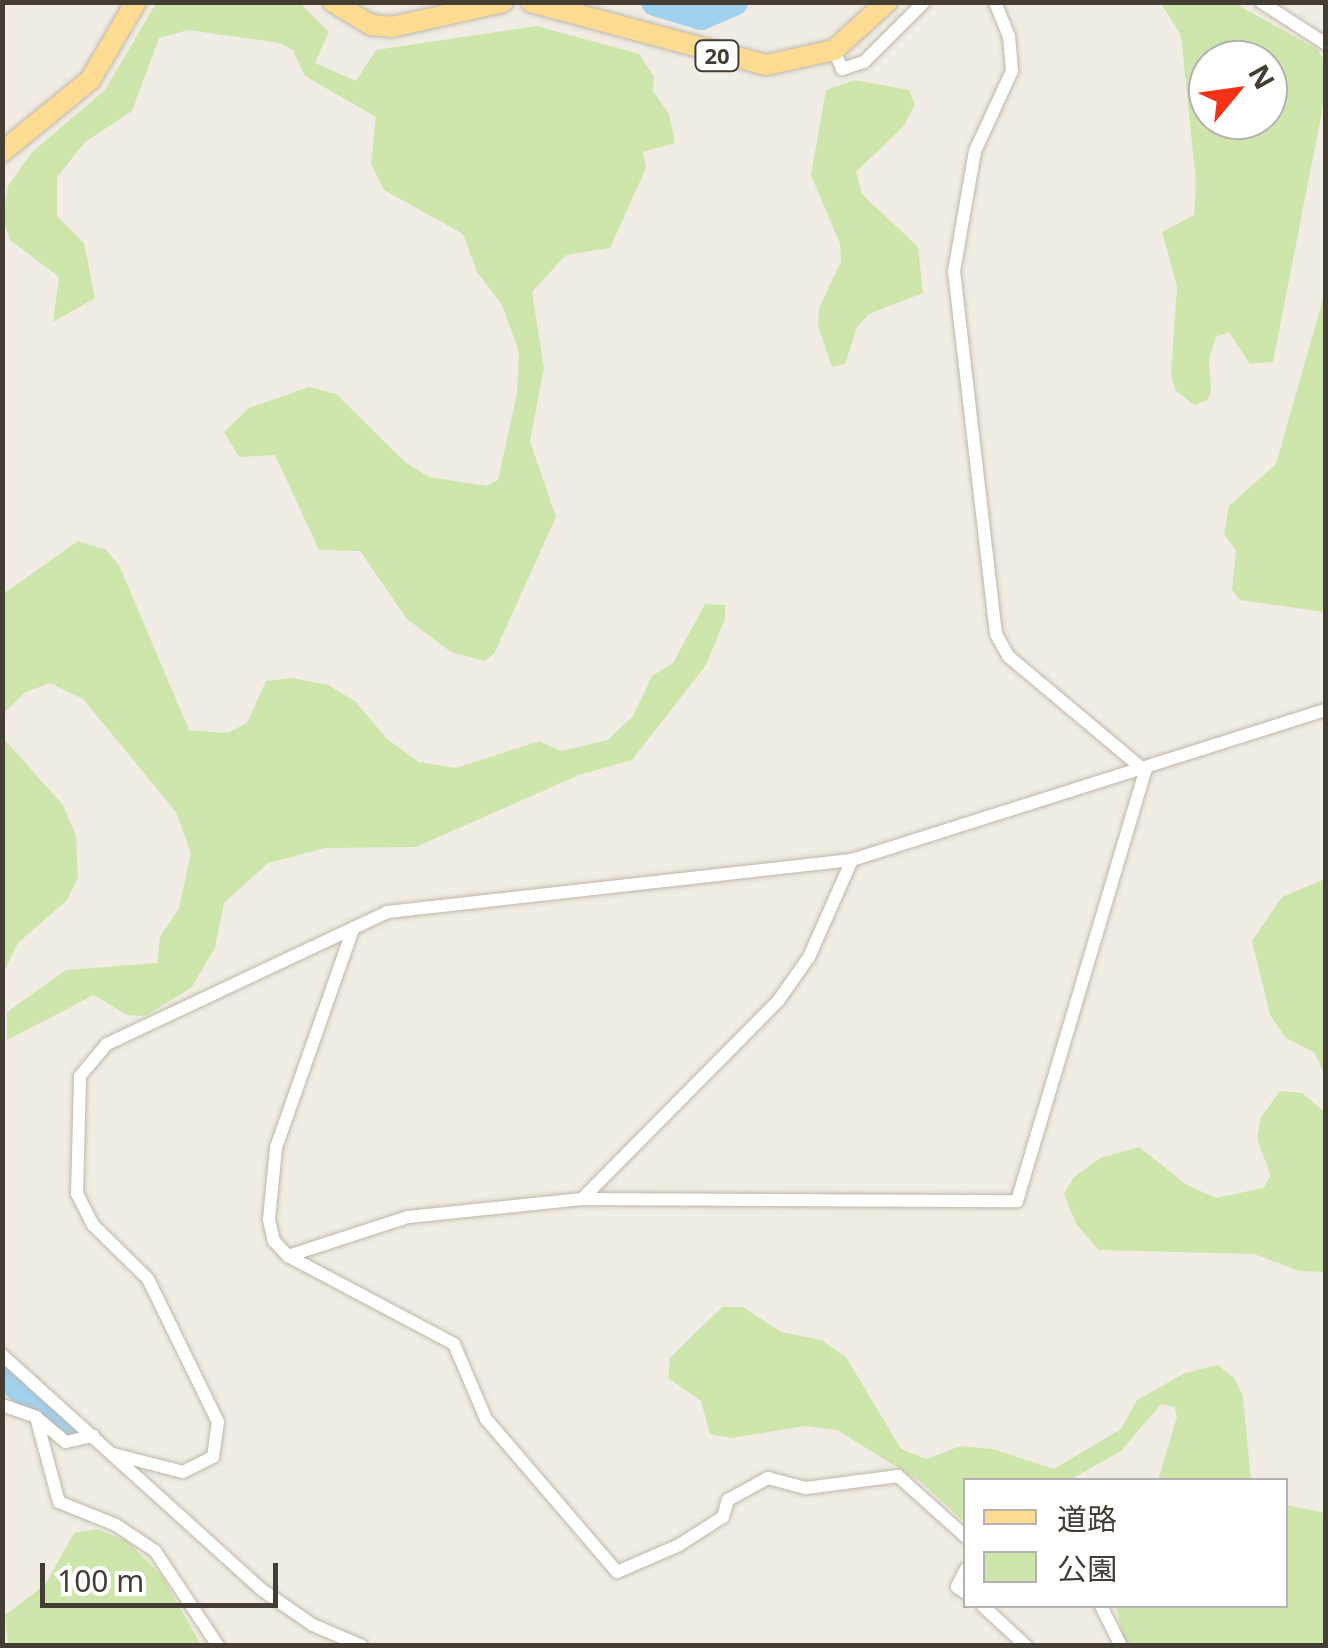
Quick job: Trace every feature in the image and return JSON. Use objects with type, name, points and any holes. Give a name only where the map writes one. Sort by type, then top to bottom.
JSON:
[{"type":"main road","points":[[2,152],[90,80],[136,2]]},
{"type":"main road","points":[[333,2],[371,25],[392,27],[503,2]]},
{"type":"main road","name":"20","points":[[531,2],[748,64],[793,64],[834,50],[887,2]]},
{"type":"street","points":[[834,50],[842,69],[864,62],[924,2]]},
{"type":"street","points":[[995,2],[1009,36],[1012,71],[975,150],[954,272],[996,634],[1008,656],[1146,770]]},
{"type":"street","points":[[1261,2],[1326,44]]},
{"type":"street","points":[[114,1454],[183,1472],[213,1457],[218,1422],[148,1278],[93,1225],[77,1194],[80,1076],[107,1044],[354,928],[422,904],[852,860],[1326,710]]},
{"type":"street","points":[[288,1256],[408,1218],[582,1200],[1017,1201],[1146,770]]},
{"type":"street","points":[[582,1200],[778,1002],[809,957],[852,860]]},
{"type":"street","points":[[354,928],[276,1148],[269,1220],[274,1241],[288,1256],[454,1344],[486,1419],[616,1572],[679,1545],[724,1516],[728,1500],[768,1478],[806,1488],[898,1476],[963,1535]]},
{"type":"street","points":[[2,1355],[262,1590],[313,1625],[362,1646]]},
{"type":"street","points":[[2,1405],[36,1417],[66,1442],[94,1436]]},
{"type":"street","points":[[36,1417],[59,1502],[116,1525],[155,1551],[218,1646]]},
{"type":"street","points":[[985,1608],[1026,1646]]},
{"type":"street","points":[[1103,1608],[1121,1646]]},
{"type":"green space","points":[[156,3],[300,3],[329,32],[315,63],[356,81],[376,50],[537,26],[639,54],[654,77],[653,91],[669,114],[675,143],[643,152],[646,168],[610,248],[566,255],[532,292],[544,368],[530,441],[556,517],[494,654],[484,661],[451,652],[407,619],[360,551],[319,550],[275,455],[239,457],[224,432],[249,408],[309,387],[336,394],[405,462],[429,477],[487,486],[498,480],[517,394],[519,352],[502,305],[477,272],[463,234],[384,190],[371,164],[376,117],[305,76],[293,50],[280,43],[188,30],[159,38],[132,111],[85,142],[57,177],[57,216],[84,243],[95,298],[53,322],[59,277],[10,240],[3,219],[8,186],[32,152],[105,90]]},
{"type":"green space","points":[[1161,3],[1234,3],[1317,49],[1325,61],[1325,96],[1273,362],[1250,364],[1229,332],[1216,337],[1209,358],[1211,392],[1208,400],[1194,405],[1175,390],[1171,374],[1177,287],[1162,232],[1194,215],[1196,182],[1192,140],[1288,140],[1288,40],[1188,40],[1188,104],[1181,36]]},
{"type":"green space","points":[[855,80],[909,90],[915,105],[903,127],[856,172],[862,194],[918,247],[923,293],[869,314],[857,327],[845,364],[832,367],[818,326],[819,308],[841,261],[840,244],[811,175],[826,90]]},
{"type":"green space","points":[[1325,292],[1325,612],[1240,600],[1232,590],[1236,551],[1224,534],[1229,506],[1276,464]]},
{"type":"green space","points":[[78,541],[106,550],[119,565],[189,730],[227,733],[247,723],[266,681],[292,678],[328,685],[355,701],[387,739],[419,762],[456,768],[539,741],[561,751],[608,740],[633,716],[652,676],[673,663],[705,604],[725,605],[725,619],[706,665],[632,760],[579,775],[416,847],[325,848],[268,863],[224,903],[215,948],[191,988],[145,1016],[127,1015],[94,995],[7,1040],[7,1012],[66,970],[157,963],[160,937],[179,908],[191,853],[176,812],[83,699],[50,683],[24,693],[6,711],[3,731],[3,594]]},
{"type":"green space","points":[[3,738],[63,805],[76,836],[78,878],[67,900],[18,943],[3,974]]},
{"type":"green space","points":[[1326,879],[1325,1076],[1315,1053],[1286,1038],[1270,1015],[1252,941],[1282,897]]},
{"type":"green space","points":[[1280,1091],[1302,1093],[1325,1112],[1325,1272],[1299,1271],[1254,1254],[1099,1250],[1076,1224],[1064,1194],[1073,1178],[1100,1158],[1139,1147],[1187,1185],[1216,1198],[1263,1188],[1271,1176],[1257,1139],[1261,1117]]},
{"type":"green space","points":[[722,1307],[743,1307],[781,1332],[821,1340],[846,1357],[901,1449],[927,1459],[960,1446],[993,1449],[1054,1469],[1121,1429],[1137,1400],[1185,1373],[1218,1365],[1235,1379],[1243,1397],[1251,1478],[1159,1478],[1177,1417],[1174,1407],[1161,1404],[1121,1451],[1074,1478],[963,1478],[963,1521],[921,1482],[837,1430],[805,1426],[731,1438],[710,1434],[701,1401],[668,1378],[670,1358]]},
{"type":"green space","points":[[1288,1505],[1325,1513],[1325,1645],[1125,1645],[1116,1608],[1288,1608]]},
{"type":"green space","points":[[97,1529],[128,1542],[162,1576],[201,1645],[8,1645],[5,1615],[45,1585],[74,1533]]},
{"type":"waterway","points":[[655,2],[701,16],[734,2]]},
{"type":"waterway","points":[[2,1373],[70,1432]]}]
